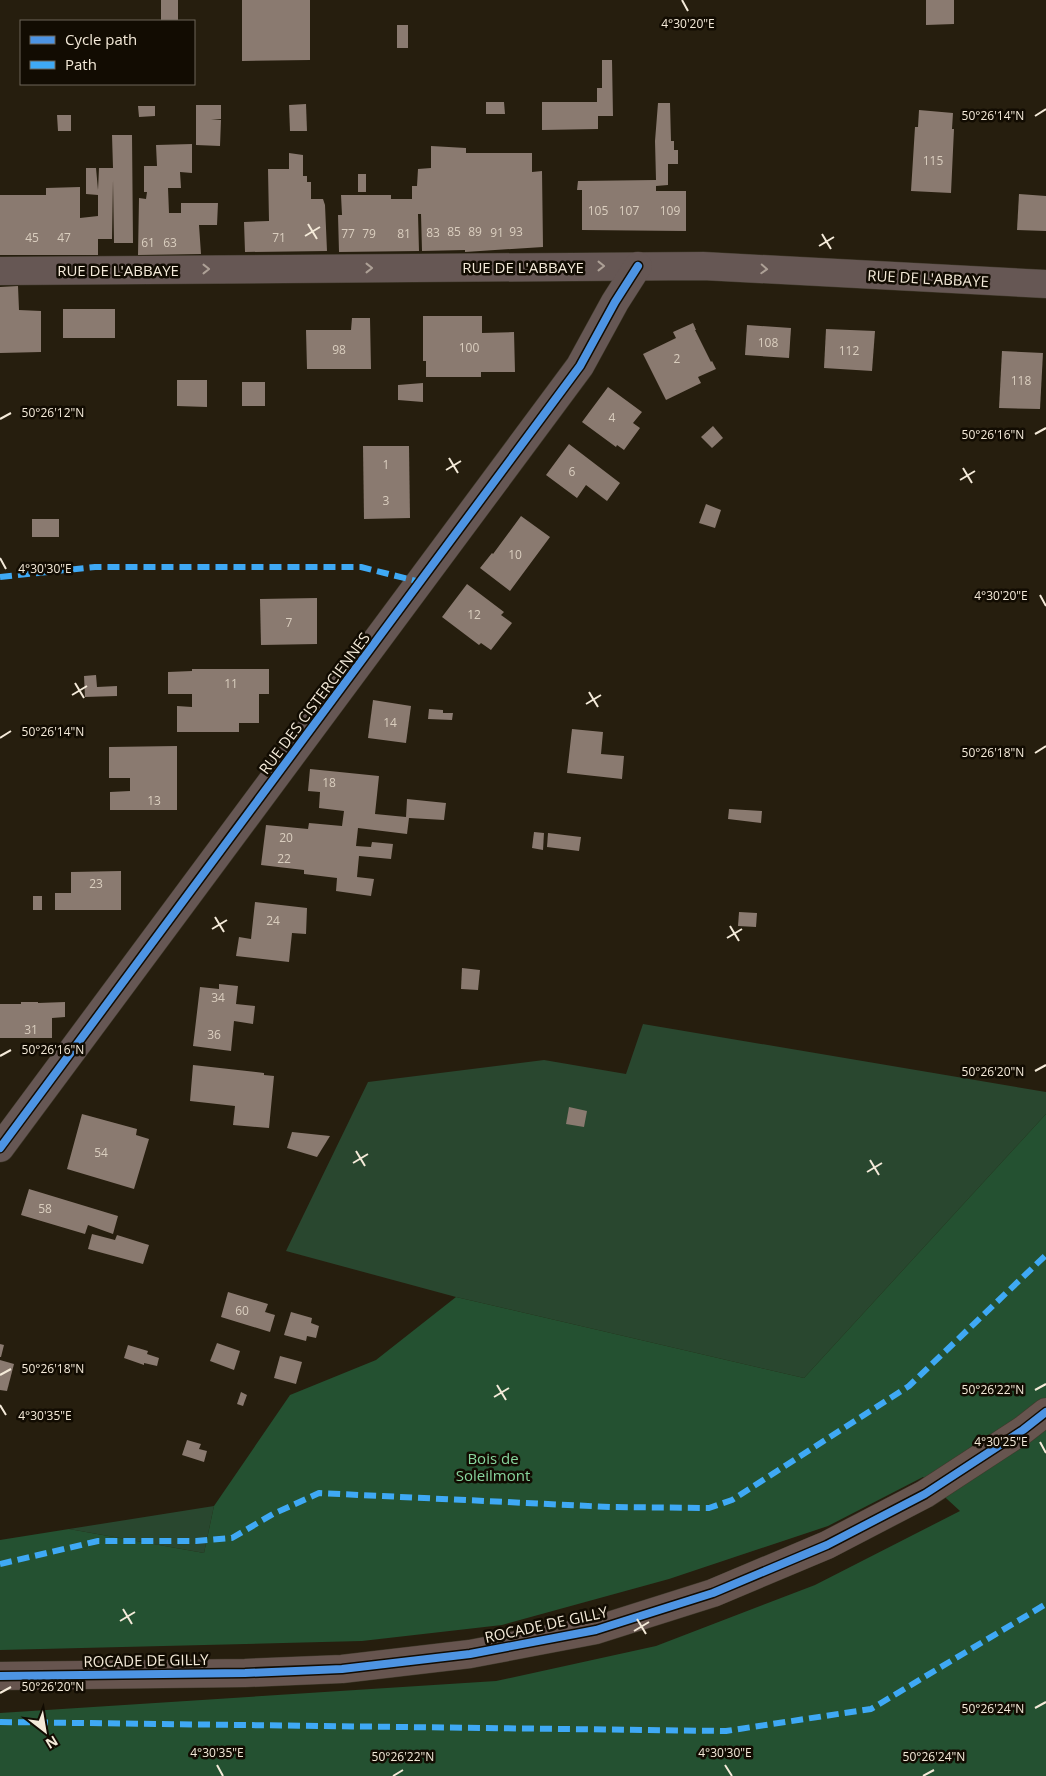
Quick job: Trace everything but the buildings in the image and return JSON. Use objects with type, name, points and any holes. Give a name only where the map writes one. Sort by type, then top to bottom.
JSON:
[{"type":"main road","name":"ROCADE DE GILLY","points":[[0,1676],[245,1673],[342,1668],[470,1654],[596,1630],[713,1593],[827,1545],[925,1494],[1023,1430],[1046,1412]]},
{"type":"street","name":"RUE DES CISTERCIENNES","points":[[0,1148],[580,366],[615,302],[638,266]]},
{"type":"street","name":"RUE DE L'ABBAYE","points":[[0,271],[703,266],[1046,284]]},
{"type":"green space","points":[[643,1024],[1046,1092],[1046,1114],[804,1378],[456,1297],[286,1251],[368,1082],[544,1060],[626,1074]]},
{"type":"green space","name":"Bois de Soleilmont","points":[[1046,1114],[1046,1776],[0,1776],[0,1713],[496,1681],[656,1646],[815,1585],[960,1511],[923,1477],[828,1526],[669,1579],[502,1625],[362,1641],[0,1650],[0,1540],[69,1529],[204,1553],[214,1506],[290,1395],[376,1360],[456,1297],[804,1378]]},
{"type":"green space","points":[[214,1506],[204,1553],[69,1529]]},
{"type":"marked path","points":[[0,577],[95,567],[361,567],[420,582]]},
{"type":"marked path","points":[[0,1564],[98,1541],[196,1541],[232,1538],[273,1514],[319,1493],[610,1507],[709,1508],[732,1500],[909,1386],[1046,1255]]},
{"type":"marked path","points":[[0,1722],[726,1731],[871,1709],[1046,1604]]},
{"type":"cycle path","points":[[0,1148],[580,366],[615,302],[638,266]]},
{"type":"cycle path","points":[[0,1676],[245,1673],[342,1669],[470,1654],[596,1630],[713,1593],[827,1545],[925,1494],[1023,1430],[1046,1412]]}]
